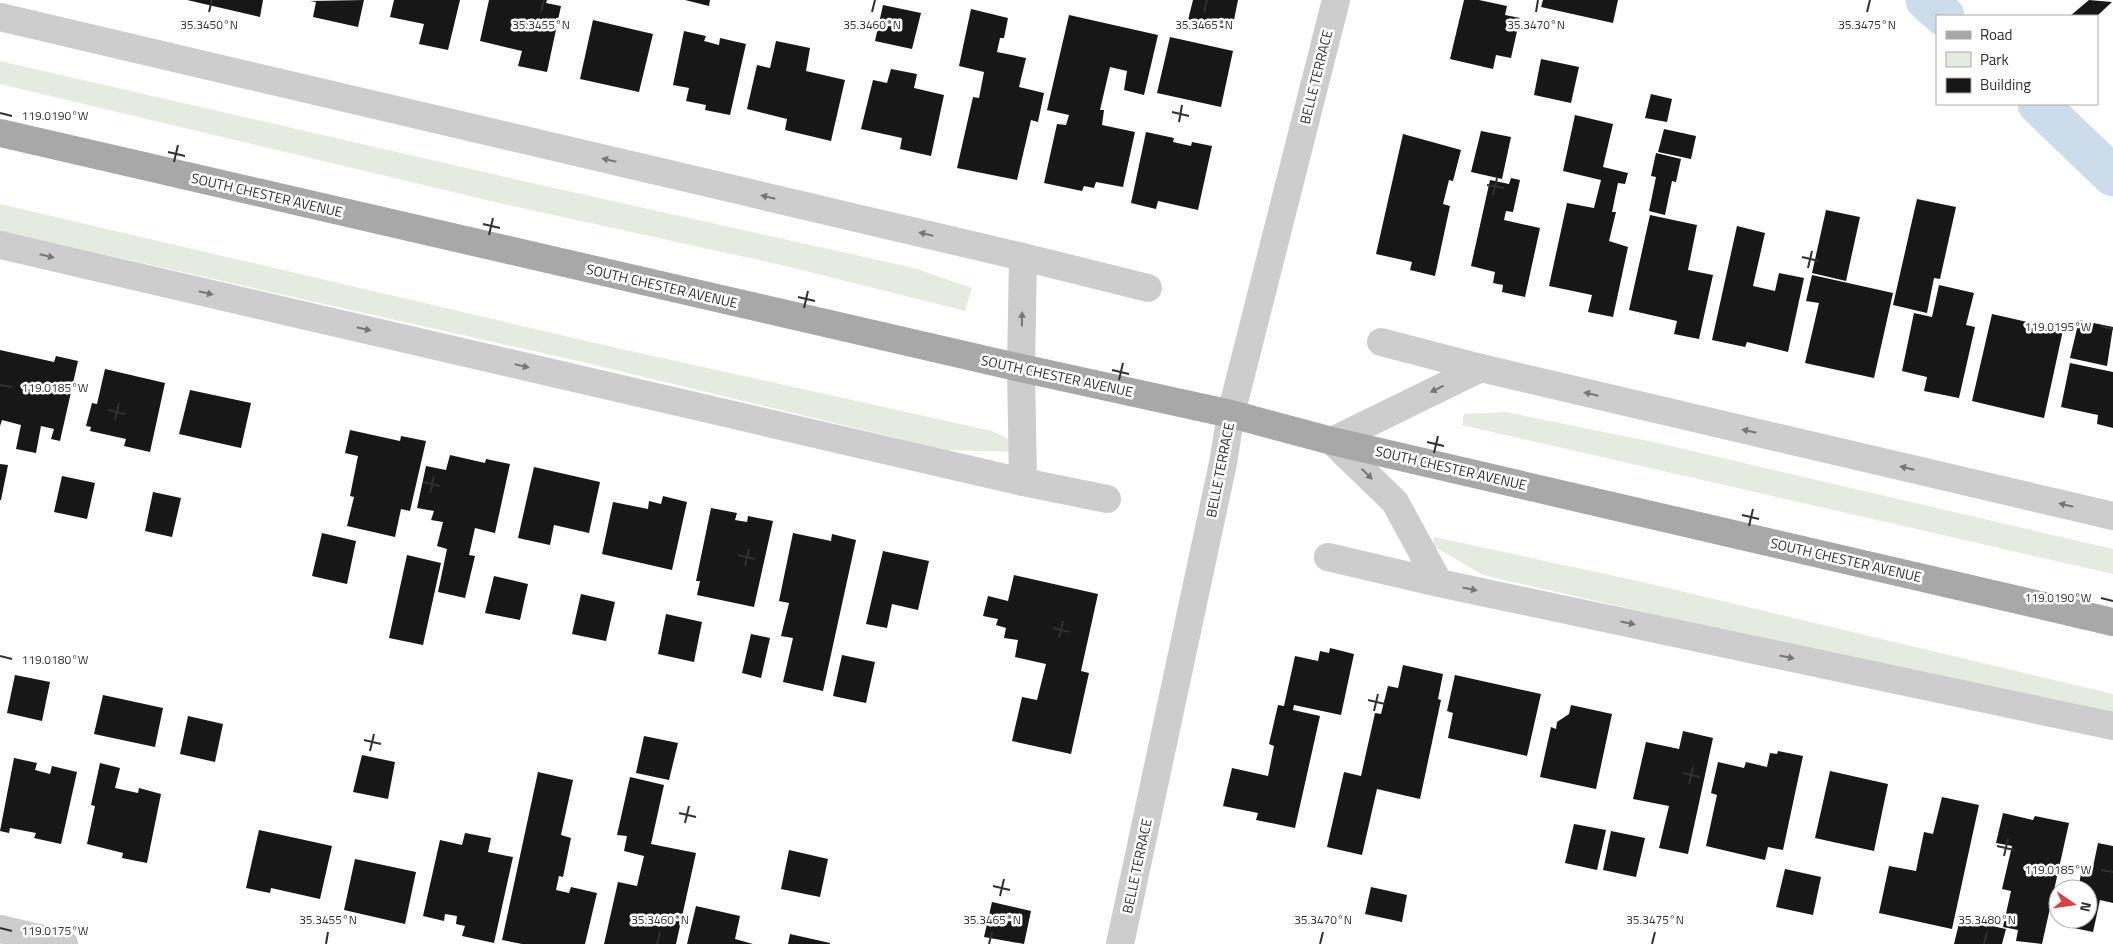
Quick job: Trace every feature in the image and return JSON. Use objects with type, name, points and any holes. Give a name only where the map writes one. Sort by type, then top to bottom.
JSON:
[{"type":"main road","name":"SOUTH CHESTER AVENUE","points":[[0,133],[1021,368],[1231,414],[1332,440],[2113,622]]},
{"type":"street","name":"BELLE TERRACE","points":[[1120,944],[1223,463],[1231,414],[1336,0]]},
{"type":"street","points":[[0,17],[1148,288]]},
{"type":"street","points":[[0,245],[1023,482],[1108,499]]},
{"type":"street","points":[[1023,257],[1021,368],[1023,482]]},
{"type":"street","points":[[1381,342],[1481,368],[2113,516]]},
{"type":"street","points":[[1439,583],[1395,502],[1332,440],[1481,368]]},
{"type":"street","points":[[1328,557],[1439,583],[2113,726]]},
{"type":"street","points":[[0,929],[64,944]]},
{"type":"green space","points":[[0,61],[514,179],[914,268],[972,288],[965,311],[777,264],[499,203],[0,84]]},
{"type":"green space","points":[[0,204],[608,346],[992,431],[1019,444],[1017,452],[946,450],[578,361],[0,231]]},
{"type":"green space","points":[[1506,412],[1658,443],[2113,549],[2113,574],[1462,425],[1464,414]]},
{"type":"green space","points":[[1434,537],[1647,583],[2113,694],[2113,720],[1483,575],[1433,546]]},
{"type":"building","points":[[187,0],[263,0],[260,17]]},
{"type":"building","points":[[364,0],[358,27],[313,17],[316,2],[310,1]]},
{"type":"building","points":[[394,0],[460,0],[448,50],[419,44],[424,24],[390,17]]},
{"type":"building","points":[[489,0],[547,0],[546,3],[561,6],[547,72],[518,66],[522,51],[480,41]]},
{"type":"building","points":[[685,0],[710,0],[709,6]]},
{"type":"building","points":[[1193,0],[1238,0],[1232,30],[1188,20]]},
{"type":"building","points":[[1464,0],[1479,0],[1507,6],[1505,15],[1520,18],[1511,58],[1496,55],[1493,69],[1450,59]]},
{"type":"building","points":[[1543,0],[1618,0],[1613,23],[1541,7]]},
{"type":"building","points":[[2089,0],[2112,2],[2098,15],[2071,15]]},
{"type":"building","points":[[883,5],[921,13],[912,49],[875,41]]},
{"type":"building","points":[[971,9],[1008,18],[1004,38],[1000,38],[997,52],[1026,58],[1019,87],[1044,93],[1038,122],[1031,120],[1017,180],[957,168],[973,97],[979,98],[984,72],[959,66]]},
{"type":"building","points":[[1069,15],[1158,35],[1144,95],[1124,90],[1127,71],[1110,67],[1100,110],[1104,110],[1102,125],[1135,132],[1123,187],[1096,182],[1094,188],[1084,186],[1082,191],[1044,183],[1057,124],[1066,125],[1069,115],[1047,110]]},
{"type":"building","points":[[593,20],[653,34],[639,92],[580,79]]},
{"type":"building","points":[[684,31],[706,36],[704,41],[719,45],[720,38],[746,44],[730,115],[705,110],[706,105],[686,101],[689,88],[673,85]]},
{"type":"building","points":[[1170,37],[1233,51],[1221,107],[1157,93]]},
{"type":"building","points":[[776,41],[810,48],[806,71],[845,80],[831,141],[785,130],[787,119],[747,109],[757,65],[770,68]]},
{"type":"building","points":[[1541,59],[1579,67],[1571,103],[1534,95]]},
{"type":"building","points":[[891,69],[917,74],[914,88],[944,95],[931,156],[900,149],[902,138],[861,129],[873,80],[887,83]]},
{"type":"building","points":[[1651,94],[1672,99],[1667,122],[1645,118]]},
{"type":"building","points":[[1575,115],[1613,124],[1603,167],[1628,173],[1625,184],[1618,183],[1612,212],[1616,212],[1609,241],[1628,247],[1613,317],[1588,312],[1592,295],[1549,286],[1567,203],[1594,208],[1601,180],[1563,171]]},
{"type":"building","points":[[1664,129],[1696,136],[1691,159],[1658,152]]},
{"type":"building","points":[[1481,131],[1511,137],[1502,179],[1471,172]]},
{"type":"building","points":[[1146,132],[1174,138],[1173,142],[1191,146],[1192,142],[1212,146],[1198,210],[1158,201],[1156,209],[1131,203]]},
{"type":"building","points":[[1403,134],[1461,150],[1453,181],[1449,180],[1443,204],[1450,206],[1435,276],[1410,270],[1412,262],[1376,254]]},
{"type":"building","points":[[1656,153],[1681,159],[1676,182],[1672,181],[1665,215],[1649,211],[1656,177],[1651,176]]},
{"type":"building","points":[[1511,178],[1520,180],[1513,212],[1506,211],[1504,220],[1540,228],[1525,297],[1502,292],[1503,285],[1493,283],[1495,272],[1471,266],[1490,180],[1509,184]]},
{"type":"building","points":[[1917,199],[1956,207],[1940,279],[1934,278],[1927,313],[1893,305]]},
{"type":"building","points":[[1826,210],[1860,217],[1846,281],[1812,273]]},
{"type":"building","points":[[1650,215],[1697,225],[1688,270],[1713,275],[1699,339],[1674,334],[1677,321],[1629,310]]},
{"type":"building","points":[[1737,226],[1765,233],[1753,286],[1775,291],[1779,273],[1804,278],[1788,352],[1747,342],[1745,347],[1712,340]]},
{"type":"building","points":[[1812,275],[1893,293],[1874,378],[1805,363],[1819,303],[1806,301]]},
{"type":"building","points":[[1939,285],[1974,293],[1966,325],[1975,327],[1959,398],[1924,391],[1927,377],[1902,371],[1914,313],[1932,317]]},
{"type":"building","points":[[1992,314],[2063,330],[2044,418],[1972,401]]},
{"type":"building","points":[[2079,320],[2113,327],[2107,366],[2070,358]]},
{"type":"building","points":[[0,350],[54,362],[56,356],[78,361],[60,441],[51,439],[54,429],[41,426],[36,453],[16,449],[21,425],[2,420],[0,426]]},
{"type":"building","points":[[2070,363],[2113,372],[2113,428],[2097,424],[2098,415],[2061,407]]},
{"type":"building","points":[[105,369],[165,383],[150,452],[124,446],[126,439],[90,431],[91,427],[86,426],[92,403],[97,404]]},
{"type":"building","points":[[190,390],[251,403],[241,448],[179,434]]},
{"type":"building","points":[[350,430],[400,441],[401,436],[426,441],[410,511],[401,509],[395,537],[347,526],[354,497],[350,496],[358,456],[345,453]]},
{"type":"building","points":[[450,455],[485,463],[486,459],[510,464],[495,533],[475,528],[469,555],[475,556],[465,598],[438,592],[447,549],[437,546],[443,522],[431,520],[434,511],[417,508],[426,466],[446,470]]},
{"type":"building","points":[[0,464],[8,465],[1,500],[0,500]]},
{"type":"building","points":[[534,467],[600,482],[589,533],[554,525],[550,545],[518,538]]},
{"type":"building","points":[[62,476],[95,483],[87,519],[54,512]]},
{"type":"building","points":[[153,492],[181,498],[172,537],[145,531]]},
{"type":"building","points":[[663,496],[687,502],[672,570],[602,554],[613,502],[648,509],[649,501],[661,504]]},
{"type":"building","points":[[711,508],[737,513],[735,520],[747,522],[748,516],[773,521],[754,607],[697,595],[700,581],[696,581]]},
{"type":"building","points":[[322,533],[356,541],[347,584],[312,576]]},
{"type":"building","points":[[793,533],[831,541],[832,534],[856,540],[823,691],[783,682],[793,638],[781,636],[789,603],[779,601]]},
{"type":"building","points":[[883,551],[929,561],[918,610],[892,604],[887,628],[866,624]]},
{"type":"building","points":[[407,555],[441,563],[423,645],[389,638]]},
{"type":"building","points":[[1014,575],[1098,594],[1081,671],[1089,673],[1071,754],[1012,741],[1022,697],[1037,700],[1046,664],[1015,657],[1018,640],[1004,638],[1006,628],[996,625],[998,619],[983,616],[988,596],[1008,601]]},
{"type":"building","points":[[494,576],[528,584],[520,620],[485,613]]},
{"type":"building","points":[[581,594],[615,602],[606,641],[572,634]]},
{"type":"building","points":[[666,614],[702,622],[694,662],[658,654]]},
{"type":"building","points":[[751,634],[770,638],[761,678],[742,673]]},
{"type":"building","points":[[1330,648],[1354,654],[1341,715],[1294,705],[1293,710],[1320,716],[1295,828],[1256,820],[1258,813],[1223,806],[1232,768],[1268,776],[1274,746],[1269,744],[1278,705],[1284,706],[1295,656],[1318,661],[1320,651],[1329,653]]},
{"type":"building","points":[[842,655],[875,662],[866,703],[833,696]]},
{"type":"building","points":[[1403,665],[1443,674],[1438,699],[1441,700],[1420,799],[1377,789],[1362,855],[1327,847],[1344,772],[1361,776],[1375,713],[1381,714],[1388,686],[1398,688]]},
{"type":"building","points":[[15,675],[50,682],[42,721],[7,713]]},
{"type":"building","points":[[1455,675],[1541,694],[1527,756],[1448,738],[1453,713],[1447,711]]},
{"type":"building","points":[[103,695],[163,708],[155,747],[94,734]]},
{"type":"building","points":[[1571,705],[1612,714],[1596,789],[1540,777],[1551,727],[1556,729],[1557,722],[1569,714]]},
{"type":"building","points":[[188,716],[223,724],[215,762],[180,754]]},
{"type":"building","points":[[1683,731],[1713,738],[1688,854],[1659,848],[1669,806],[1633,799],[1646,742],[1679,749]]},
{"type":"building","points":[[644,736],[678,743],[669,780],[636,773]]},
{"type":"building","points":[[1778,751],[1803,756],[1783,850],[1768,847],[1765,860],[1706,846],[1717,795],[1711,793],[1718,762],[1744,768],[1746,762],[1767,767],[1770,753],[1777,754]]},
{"type":"building","points":[[362,755],[395,762],[388,799],[353,792]]},
{"type":"building","points":[[14,758],[37,763],[35,770],[50,774],[52,766],[77,772],[61,844],[34,838],[36,833],[10,828],[9,833],[0,831]]},
{"type":"building","points":[[100,763],[120,768],[115,788],[138,793],[139,788],[161,794],[147,863],[122,858],[123,853],[87,844],[95,806],[91,805]]},
{"type":"building","points":[[1830,771],[1888,784],[1874,851],[1815,838]]},
{"type":"building","points":[[538,772],[573,780],[561,835],[571,838],[563,877],[559,876],[556,890],[569,893],[571,887],[597,893],[585,944],[522,944],[502,940]]},
{"type":"building","points":[[630,777],[664,785],[651,844],[696,853],[676,944],[604,944],[618,882],[637,886],[644,856],[624,851],[627,836],[617,835]]},
{"type":"building","points":[[1942,797],[1979,805],[1952,929],[1879,913],[1889,866],[1916,871],[1924,832],[1933,834]]},
{"type":"building","points":[[2003,813],[2033,820],[2035,816],[2069,823],[2057,879],[2048,879],[2048,917],[2042,944],[2016,941],[2018,930],[2003,927],[2011,891],[2002,889],[2012,846],[1996,843]]},
{"type":"building","points":[[1574,824],[1606,830],[1597,870],[1565,863]]},
{"type":"building","points":[[259,830],[332,846],[320,899],[271,888],[270,893],[246,888]]},
{"type":"building","points":[[1611,831],[1645,838],[1636,877],[1603,870]]},
{"type":"building","points":[[465,833],[491,838],[488,852],[513,857],[494,943],[462,936],[465,926],[456,924],[457,916],[445,914],[444,921],[423,916],[440,840],[462,845]]},
{"type":"building","points":[[2098,843],[2113,846],[2113,903],[2100,900],[2098,909],[2098,879],[2080,879],[2083,864],[2093,867]]},
{"type":"building","points":[[789,850],[828,859],[820,897],[781,889]]},
{"type":"building","points":[[355,859],[416,872],[405,924],[344,910]]},
{"type":"building","points":[[1785,869],[1821,877],[1813,915],[1776,907]]},
{"type":"building","points":[[1371,887],[1407,895],[1402,922],[1365,914]]},
{"type":"building","points":[[992,902],[1031,911],[1024,944],[984,937]]},
{"type":"building","points":[[696,906],[740,916],[735,939],[753,944],[687,944]]},
{"type":"building","points":[[1960,919],[2006,929],[2002,944],[1954,944]]},
{"type":"building","points":[[2079,929],[2094,929],[2093,932]]},
{"type":"building","points":[[790,934],[830,943],[830,944],[788,944]]},
{"type":"waterway","points":[[1926,0],[1943,15]]},
{"type":"waterway","points":[[2039,105],[2113,176]]}]
